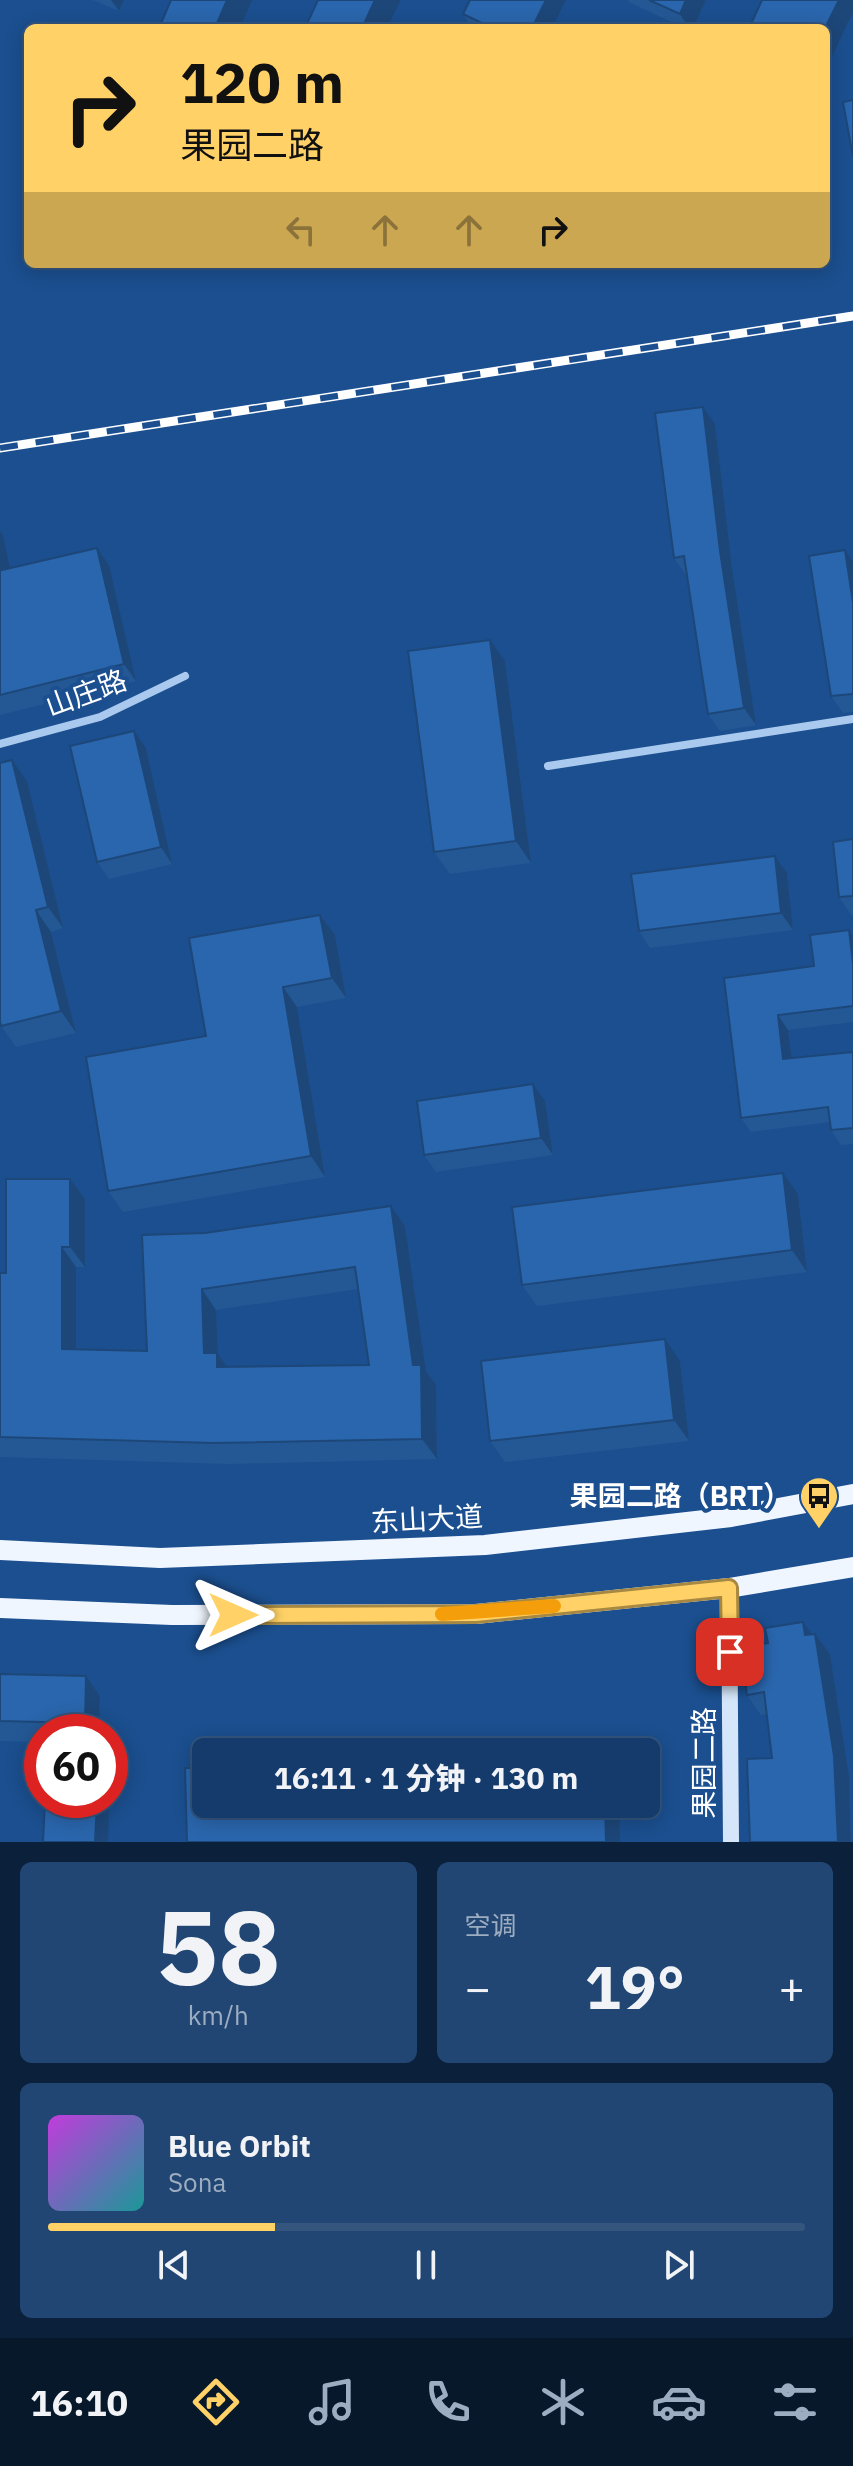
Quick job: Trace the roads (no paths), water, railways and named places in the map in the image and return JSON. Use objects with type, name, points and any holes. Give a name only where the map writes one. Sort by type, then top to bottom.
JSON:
[{"type":"main road","name":"东山大道","points":[[0,1550],[160,1558],[485,1545],[731,1517],[853,1494]]},
{"type":"main road","points":[[0,1608],[172,1615],[476,1614],[729,1588],[853,1567]]},
{"type":"street","name":"山庄路","points":[[0,744],[100,717],[185,676]]},
{"type":"street","points":[[548,766],[853,719]]},
{"type":"street","name":"果园二路","points":[[729,1588],[731,1842]]},
{"type":"railway","points":[[0,448],[853,316]]},
{"type":"place","name":"果园二路（BRT）","points":[[819,1530]]}]
